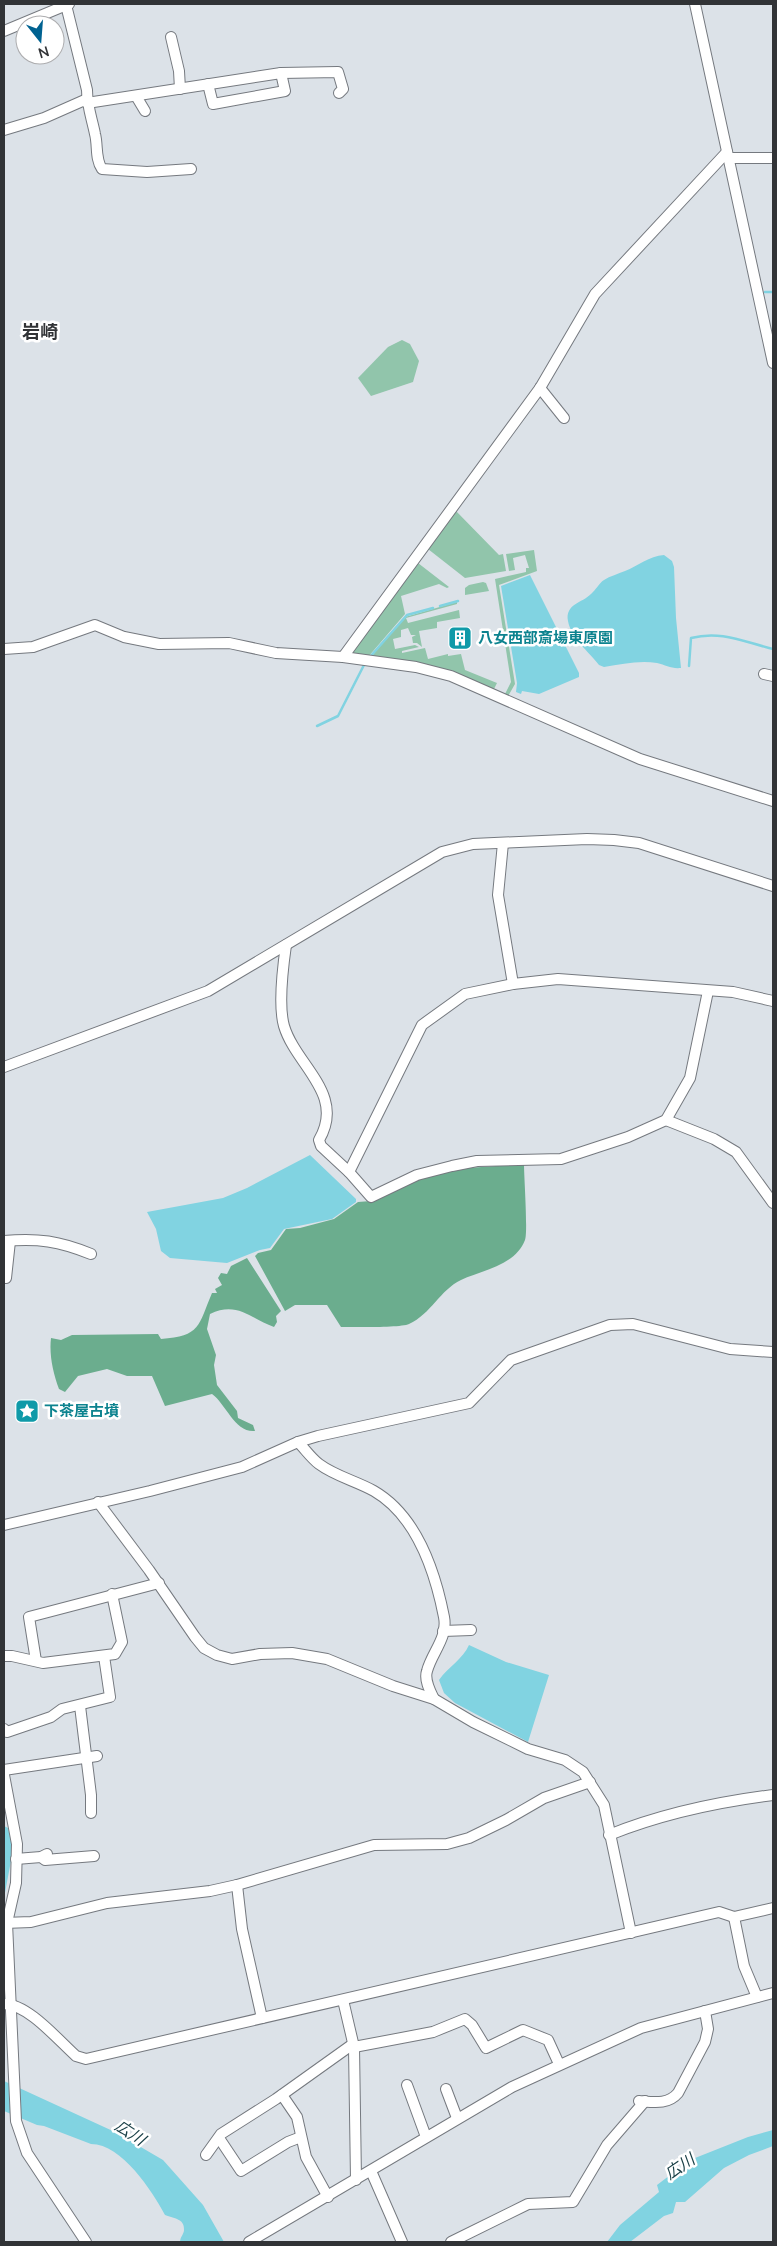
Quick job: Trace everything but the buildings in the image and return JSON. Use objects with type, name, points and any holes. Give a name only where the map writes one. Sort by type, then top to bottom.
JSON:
[{"type":"street","points":[[4,31],[67,4],[87,90],[87,101],[96,134],[99,164],[102,169],[146,172],[191,169]]},
{"type":"street","points":[[695,4],[773,363]]},
{"type":"street","points":[[172,37],[179,71],[180,89]]},
{"type":"street","points":[[4,130],[44,118],[87,101],[136,96],[281,73],[338,72],[343,89],[339,93]]},
{"type":"street","points":[[208,84],[214,104],[285,91],[281,73]]},
{"type":"street","points":[[136,96],[145,111]]},
{"type":"street","points":[[727,155],[773,158]]},
{"type":"street","points":[[343,657],[540,388],[595,294],[727,155]]},
{"type":"street","points":[[540,388],[564,418]]},
{"type":"street","points":[[4,649],[33,648],[95,625],[124,637],[159,644],[229,643],[276,653],[343,657],[416,667],[451,676],[640,759],[773,801]]},
{"type":"street","points":[[4,1067],[208,991],[442,852],[473,844],[587,839],[639,844],[773,886]]},
{"type":"street","points":[[503,843],[498,895],[513,984]]},
{"type":"street","points":[[286,945],[282,1001],[283,1024],[290,1041],[317,1080],[324,1094],[328,1115],[326,1128],[319,1140],[320,1146],[349,1172],[371,1197],[416,1175],[452,1166],[477,1161],[561,1159],[620,1140],[666,1120],[690,1078],[708,991]]},
{"type":"street","points":[[349,1172],[422,1025],[465,994],[513,984],[558,979],[750,995],[773,1001]]},
{"type":"street","points":[[666,1120],[714,1139],[736,1152],[773,1203]]},
{"type":"street","points":[[6,1278],[7,1241],[48,1240],[91,1254]]},
{"type":"street","points":[[4,1525],[150,1491],[242,1466],[298,1442],[318,1436],[469,1403],[511,1360],[610,1325],[633,1324],[730,1349],[773,1352]]},
{"type":"street","points":[[298,1442],[318,1464],[374,1491],[399,1512],[432,1567],[445,1622],[442,1641],[427,1671],[427,1684],[434,1700]]},
{"type":"street","points":[[98,1502],[204,1648],[217,1656],[232,1659],[260,1654],[292,1653],[327,1659],[434,1700],[528,1749],[565,1760],[583,1772],[604,1805],[631,1933]]},
{"type":"street","points":[[36,1661],[29,1617],[158,1583]]},
{"type":"street","points":[[4,1656],[43,1663],[115,1654],[122,1642],[112,1594]]},
{"type":"street","points":[[443,1631],[471,1630]]},
{"type":"street","points":[[4,1729],[6,1732],[21,1729],[51,1718],[62,1710],[110,1697],[104,1656]]},
{"type":"street","points":[[80,1706],[91,1794],[91,1813]]},
{"type":"street","points":[[4,1770],[97,1756]]},
{"type":"street","points":[[4,1774],[8,1821],[17,1844],[16,1883],[5,1923],[16,2121],[27,2153],[86,2242]]},
{"type":"street","points":[[5,1923],[31,1922],[107,1903],[237,1885],[374,1845],[447,1844],[469,1838],[506,1820],[544,1798],[590,1782]]},
{"type":"street","points":[[609,1835],[642,1822],[736,1800],[773,1794]]},
{"type":"street","points":[[16,1859],[44,1855],[45,1860],[94,1856]]},
{"type":"street","points":[[237,1885],[242,1929],[262,2018]]},
{"type":"street","points":[[8,2004],[28,2012],[76,2056],[86,2059],[719,1912],[734,1917],[773,1908]]},
{"type":"street","points":[[734,1917],[744,1966],[757,1998]]},
{"type":"street","points":[[249,2242],[356,2180],[457,2118],[512,2087],[559,2064],[642,2028],[773,1993]]},
{"type":"street","points":[[343,2000],[354,2045],[356,2180]]},
{"type":"street","points":[[451,2242],[528,2204],[573,2202],[607,2145],[642,2101],[665,2102],[673,2100],[678,2094],[705,2042],[708,2029],[705,2012]]},
{"type":"street","points":[[206,2155],[219,2138],[354,2045],[433,2032],[465,2019],[472,2025],[486,2048],[523,2030],[548,2040],[559,2064]]},
{"type":"street","points":[[4,2073],[15,2080]]},
{"type":"street","points":[[407,2085],[426,2137]]},
{"type":"street","points":[[446,2089],[457,2118]]},
{"type":"street","points":[[282,2095],[297,2117],[306,2157],[328,2196]]},
{"type":"street","points":[[219,2138],[241,2171],[288,2142],[301,2137]]},
{"type":"street","points":[[371,2171],[402,2242]]},
{"type":"green space","points":[[402,340],[410,344],[419,361],[413,382],[371,396],[358,378],[388,347]]},
{"type":"green space","points":[[456,511],[499,555],[503,554],[506,571],[465,578],[428,549]]},
{"type":"green space","points":[[534,550],[537,571],[499,585],[515,684],[507,698],[504,696],[511,682],[495,579],[526,572],[526,568],[529,568],[525,555],[513,558],[515,570],[509,571],[506,554]]},
{"type":"green space","points":[[418,563],[449,587],[447,588],[439,584],[401,596],[405,614],[368,657],[353,655],[351,652]]},
{"type":"green space","points":[[486,583],[489,591],[465,595],[465,588],[469,585]]},
{"type":"green space","points":[[457,602],[457,604],[406,618],[408,623],[459,610],[460,618],[437,622],[437,628],[419,631],[422,647],[417,643],[413,643],[412,637],[416,635],[411,635],[408,628],[401,630],[401,637],[393,639],[395,649],[415,645],[419,647],[402,651],[402,653],[425,648],[428,659],[448,654],[448,656],[461,654],[465,670],[497,683],[493,691],[370,658],[405,617]]},
{"type":"green space","points":[[524,1164],[526,1235],[520,1249],[514,1256],[497,1266],[454,1284],[417,1320],[409,1324],[387,1327],[341,1327],[327,1305],[295,1305],[285,1311],[255,1256],[258,1253],[271,1250],[286,1229],[300,1228],[334,1219],[358,1202],[371,1201],[417,1178],[453,1169]]},
{"type":"green space","points":[[247,1258],[281,1311],[276,1316],[277,1322],[274,1327],[243,1312],[228,1309],[210,1314],[207,1329],[216,1355],[214,1365],[217,1385],[237,1411],[238,1418],[253,1425],[255,1431],[248,1430],[236,1423],[212,1394],[165,1406],[152,1376],[127,1376],[107,1369],[78,1376],[65,1392],[59,1389],[52,1364],[51,1338],[61,1340],[72,1335],[158,1334],[161,1339],[184,1335],[196,1327],[204,1314],[212,1293],[217,1293],[215,1289],[222,1285],[218,1278],[221,1273],[227,1274],[231,1266]]},
{"type":"water","points":[[664,555],[672,561],[674,567],[676,618],[681,668],[644,662],[604,667],[599,665],[573,633],[568,621],[569,611],[575,604],[591,594],[606,579],[648,559]]},
{"type":"water","points":[[530,575],[579,673],[579,677],[539,694],[522,691],[521,694],[516,692],[517,683],[501,586]]},
{"type":"water","points":[[310,1155],[356,1199],[356,1202],[332,1219],[284,1229],[270,1248],[227,1263],[170,1258],[161,1251],[156,1229],[147,1212],[223,1198],[247,1188]]},
{"type":"water","points":[[469,1645],[506,1662],[549,1675],[528,1742],[455,1703],[444,1693],[439,1680],[463,1655]]},
{"type":"water","points":[[4,1826],[8,1828],[13,1850],[4,1898]]},
{"type":"water","points":[[4,2081],[115,2132],[163,2160],[203,2205],[224,2242],[180,2242],[184,2231],[182,2223],[178,2219],[165,2215],[144,2182],[125,2160],[103,2146],[91,2144],[37,2125],[4,2111]]},
{"type":"water","points":[[773,2130],[773,2146],[749,2155],[724,2168],[685,2202],[676,2202],[673,2213],[664,2216],[630,2242],[607,2242],[620,2225],[659,2192],[657,2185],[690,2160],[748,2137]]},
{"type":"waterway","points":[[765,292],[773,292]]},
{"type":"waterway","points":[[440,606],[458,601]]},
{"type":"waterway","points":[[369,658],[407,615],[433,608]]},
{"type":"waterway","points":[[689,666],[691,638],[712,635],[722,636],[773,649]]},
{"type":"waterway","points":[[317,726],[338,716],[365,663]]},
{"type":"place","name":"八女西部斎場東原園","points":[[460,638]]},
{"type":"place","name":"下茶屋古墳","points":[[27,1411]]},
{"type":"district","name":"岩崎","points":[[40,332]]},
{"type":"water label","name":"広川","points":[[130,2133]]},
{"type":"water label","name":"広川","points":[[680,2167]]}]
